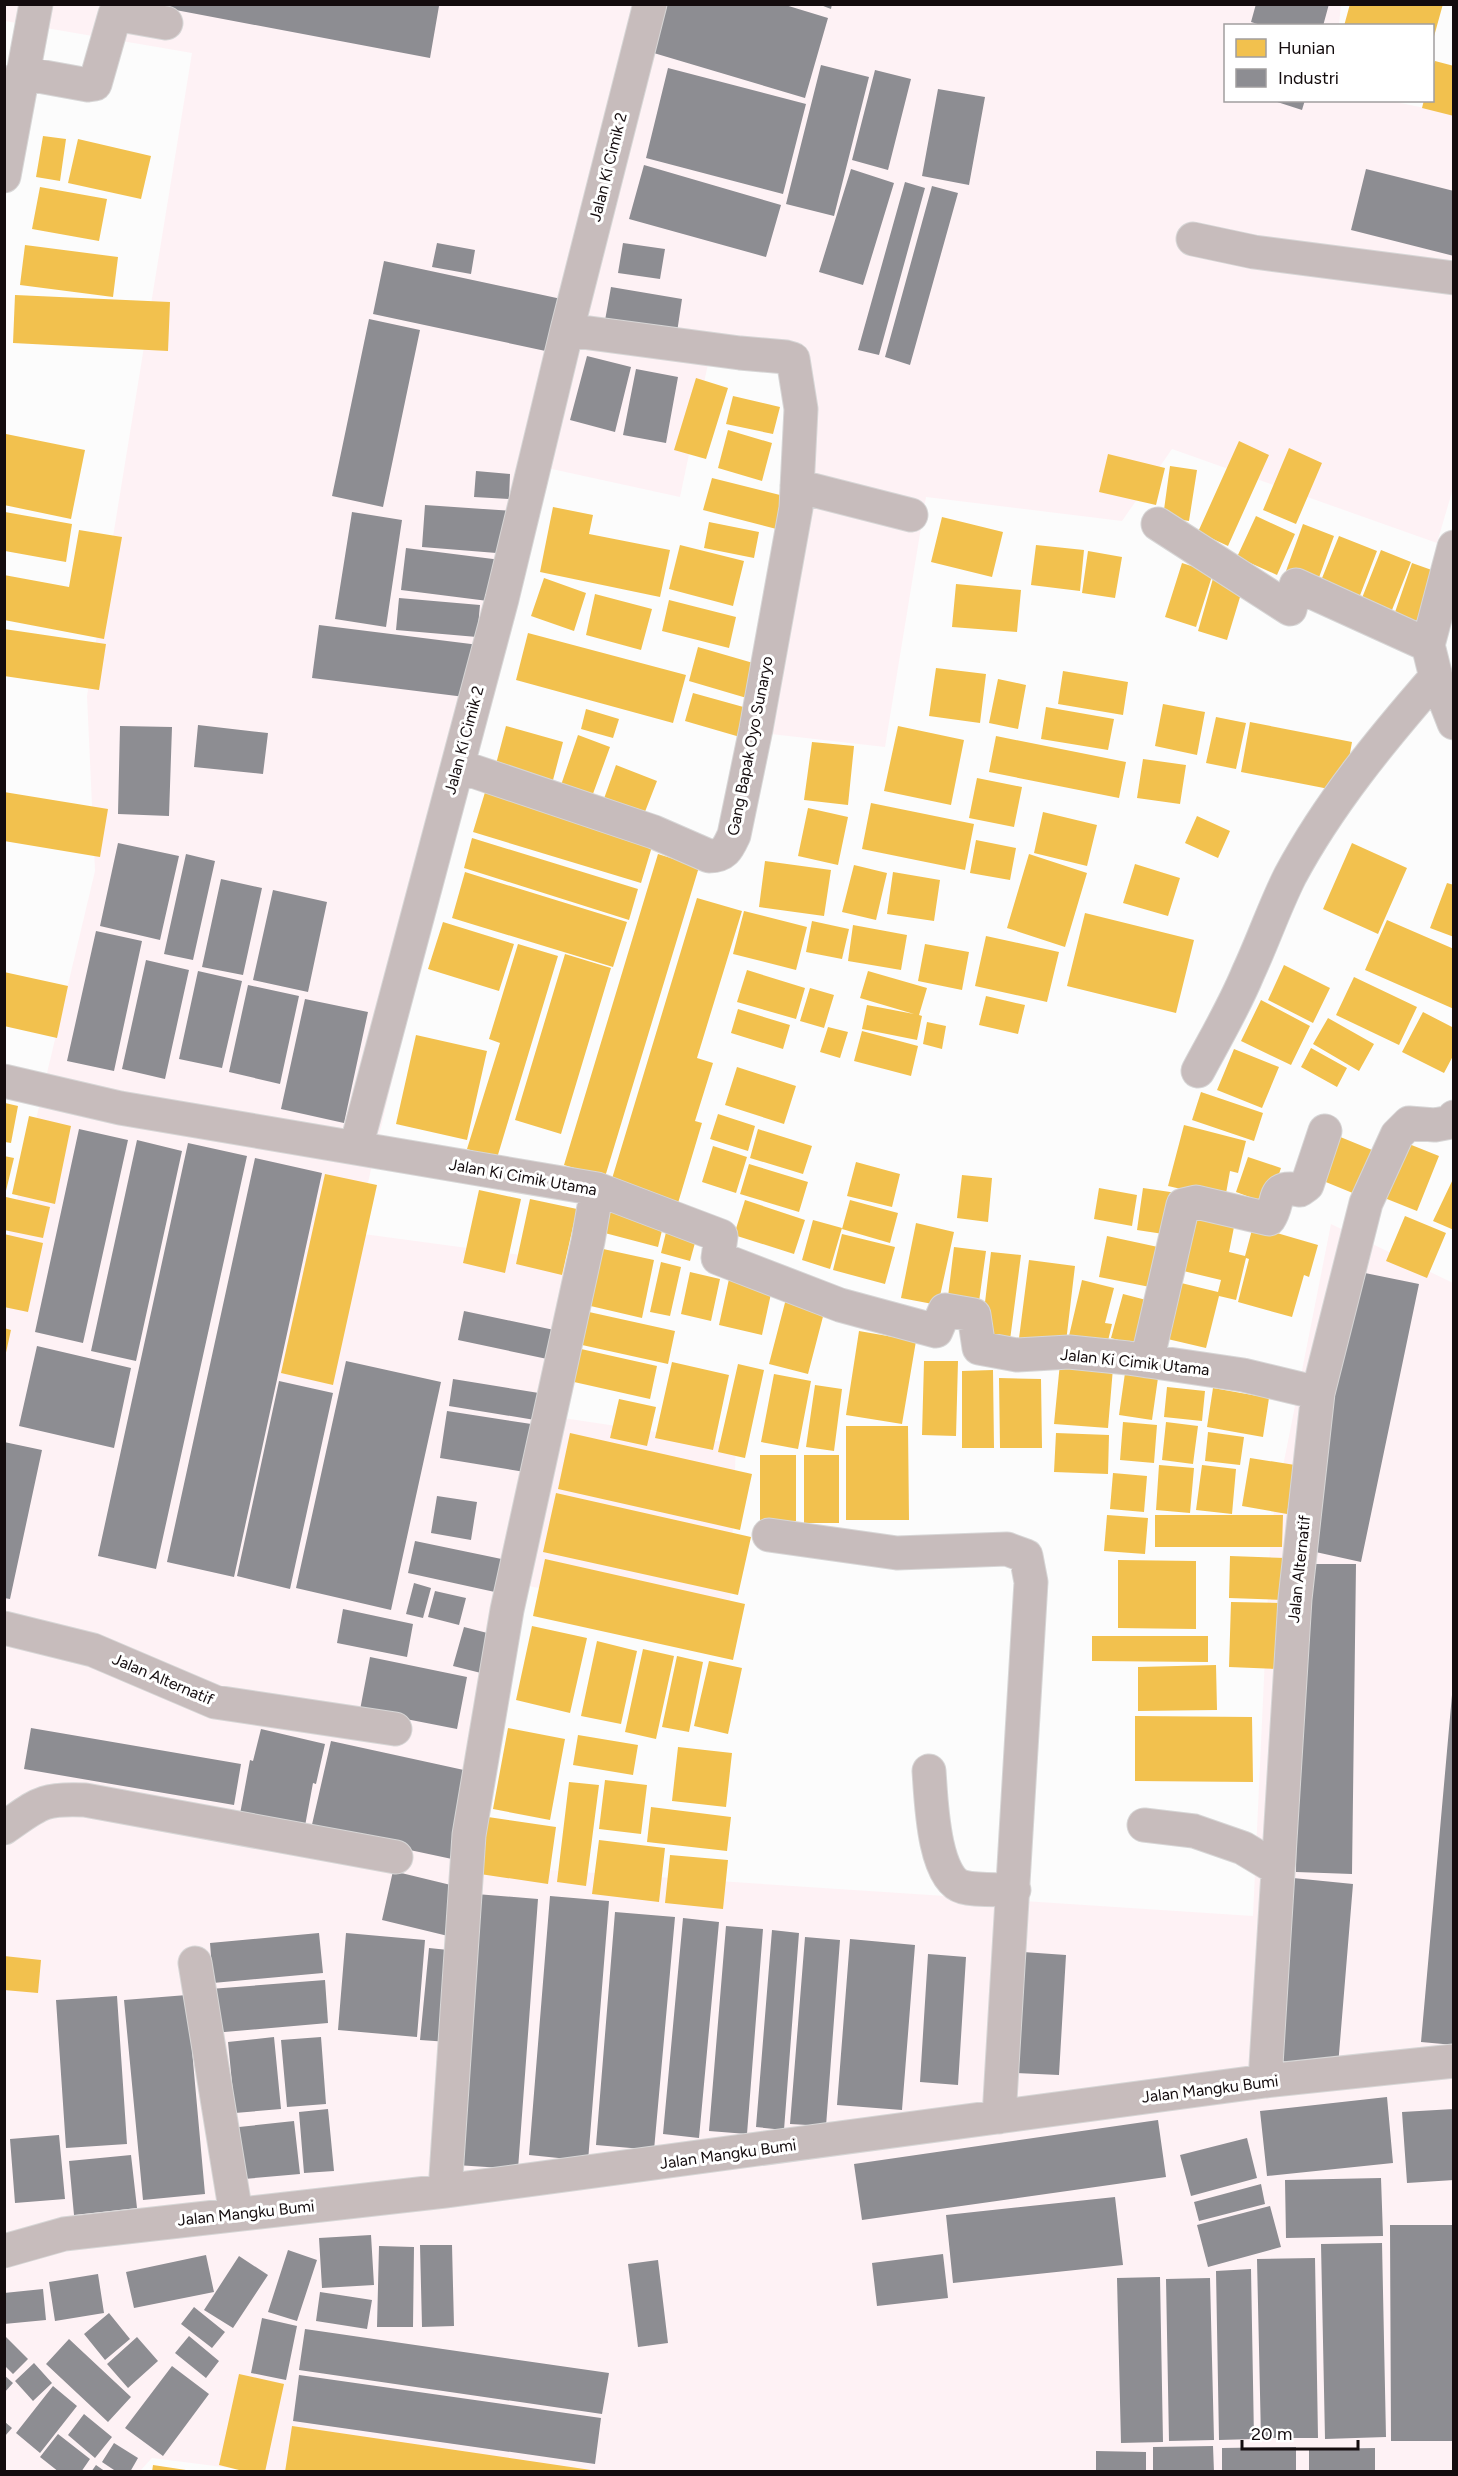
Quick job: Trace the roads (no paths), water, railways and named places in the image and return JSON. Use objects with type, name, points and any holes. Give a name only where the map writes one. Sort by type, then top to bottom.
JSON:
[{"type":"street","points":[[4,176],[36,4]]},
{"type":"street","name":"Jalan Ki Cimik 2","points":[[356,1147],[502,599],[567,330],[650,4]]},
{"type":"street","points":[[22,73],[88,85],[94,84],[115,14],[166,23]]},
{"type":"street","points":[[1193,239],[1254,252],[1454,278]]},
{"type":"street","name":"Gang Bapak Oyo Sunaryo","points":[[458,766],[654,832],[709,856],[717,856],[727,851],[734,835],[756,729],[796,508],[801,409],[795,365],[792,359],[567,330]]},
{"type":"street","points":[[797,486],[911,515]]},
{"type":"street","points":[[1158,524],[1290,609],[1296,585],[1428,645]]},
{"type":"street","points":[[1454,547],[1428,645],[1436,677],[1454,723]]},
{"type":"street","points":[[1198,1071],[1248,974],[1290,876],[1330,809],[1389,731],[1436,677]]},
{"type":"street","name":"Jalan Ki Cimik Utama","points":[[4,1081],[120,1108],[597,1190],[721,1236],[718,1258],[840,1305],[936,1331],[945,1310],[974,1315],[979,1348],[1017,1355],[1069,1352],[1147,1361],[1243,1375],[1318,1393]]},
{"type":"street","name":"Jalan Alternatif","points":[[1264,2081],[1295,1599],[1318,1393],[1366,1203],[1397,1135],[1409,1123],[1444,1124],[1451,1122],[1454,1117]]},
{"type":"street","points":[[1147,1361],[1184,1205],[1196,1202],[1269,1219],[1279,1191],[1283,1188],[1300,1190],[1307,1185],[1325,1131]]},
{"type":"street","points":[[445,2191],[469,1835],[507,1610],[588,1241],[597,1190]]},
{"type":"street","points":[[769,1535],[897,1553],[1006,1549],[1026,1556],[1031,1582],[1023,1682],[1014,1890],[999,2117]]},
{"type":"street","name":"Jalan Alternatif","points":[[4,1628],[93,1650],[215,1702],[395,1729]]},
{"type":"street","points":[[929,1771],[938,1848],[950,1878],[962,1887],[1014,1890]]},
{"type":"street","points":[[4,1828],[43,1802],[61,1799],[85,1800],[396,1857]]},
{"type":"street","points":[[1144,1825],[1194,1831],[1243,1848],[1278,1869]]},
{"type":"street","points":[[195,1963],[236,2214]]},
{"type":"street","name":"Jalan Mangku Bumi","points":[[4,2251],[64,2234],[445,2191],[1264,2081],[1454,2061]]}]
